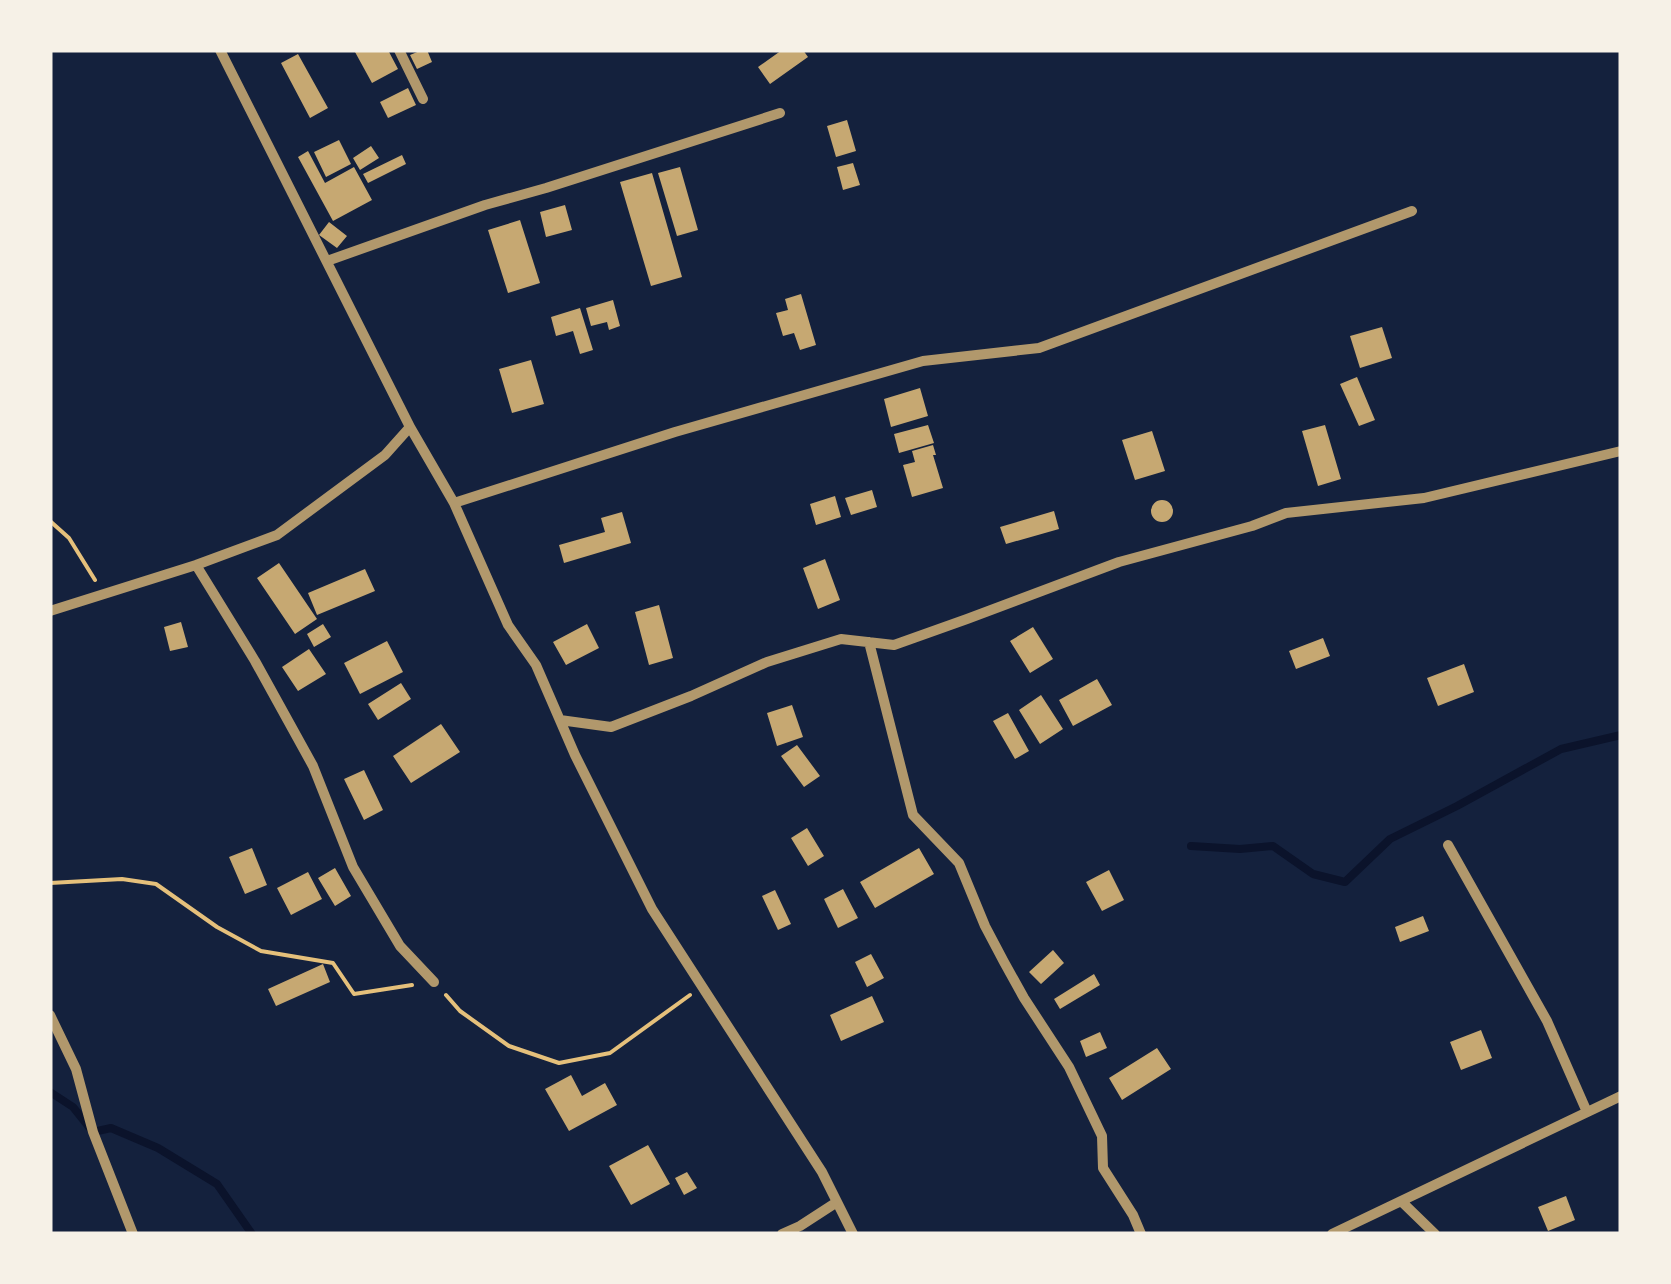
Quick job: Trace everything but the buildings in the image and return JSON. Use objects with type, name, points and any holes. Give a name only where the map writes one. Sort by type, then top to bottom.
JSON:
[{"type":"street","points":[[220,50],[410,427],[454,503],[508,625],[536,666],[652,909],[822,1172],[853,1234]]},
{"type":"street","points":[[398,50],[423,99]]},
{"type":"street","points":[[327,261],[485,205],[780,112]]},
{"type":"street","points":[[454,503],[675,432],[923,361],[1039,348],[1412,212]]},
{"type":"street","points":[[50,611],[277,535],[385,456],[410,427]]},
{"type":"street","points":[[560,720],[611,727],[767,662],[841,639],[894,644],[1119,562],[1286,513],[1424,498],[1621,450]]},
{"type":"street","points":[[196,565],[313,766],[354,867],[400,946],[434,982]]},
{"type":"street","points":[[869,642],[914,815],[959,863],[1004,962],[1069,1067],[1102,1136],[1103,1168],[1140,1234]]},
{"type":"street","points":[[1448,846],[1547,1022],[1587,1112]]},
{"type":"street","points":[[50,1016],[76,1069],[94,1132],[132,1234]]},
{"type":"street","points":[[1332,1234],[1621,1096]]},
{"type":"street","points":[[1401,1201],[1435,1234]]},
{"type":"street","points":[[782,1234],[837,1202]]},
{"type":"path","points":[[50,521],[69,538],[108,593]]},
{"type":"path","points":[[50,883],[122,879],[156,884],[217,927],[262,951],[333,963],[354,994],[434,982],[460,1010],[509,1046],[559,1063],[610,1052],[702,986]]},
{"type":"waterway","points":[[1191,846],[1273,846],[1313,874],[1345,882],[1390,839],[1561,749],[1621,735]]},
{"type":"waterway","points":[[50,1092],[73,1107],[93,1132],[111,1128],[158,1148],[217,1184],[252,1234]]}]
